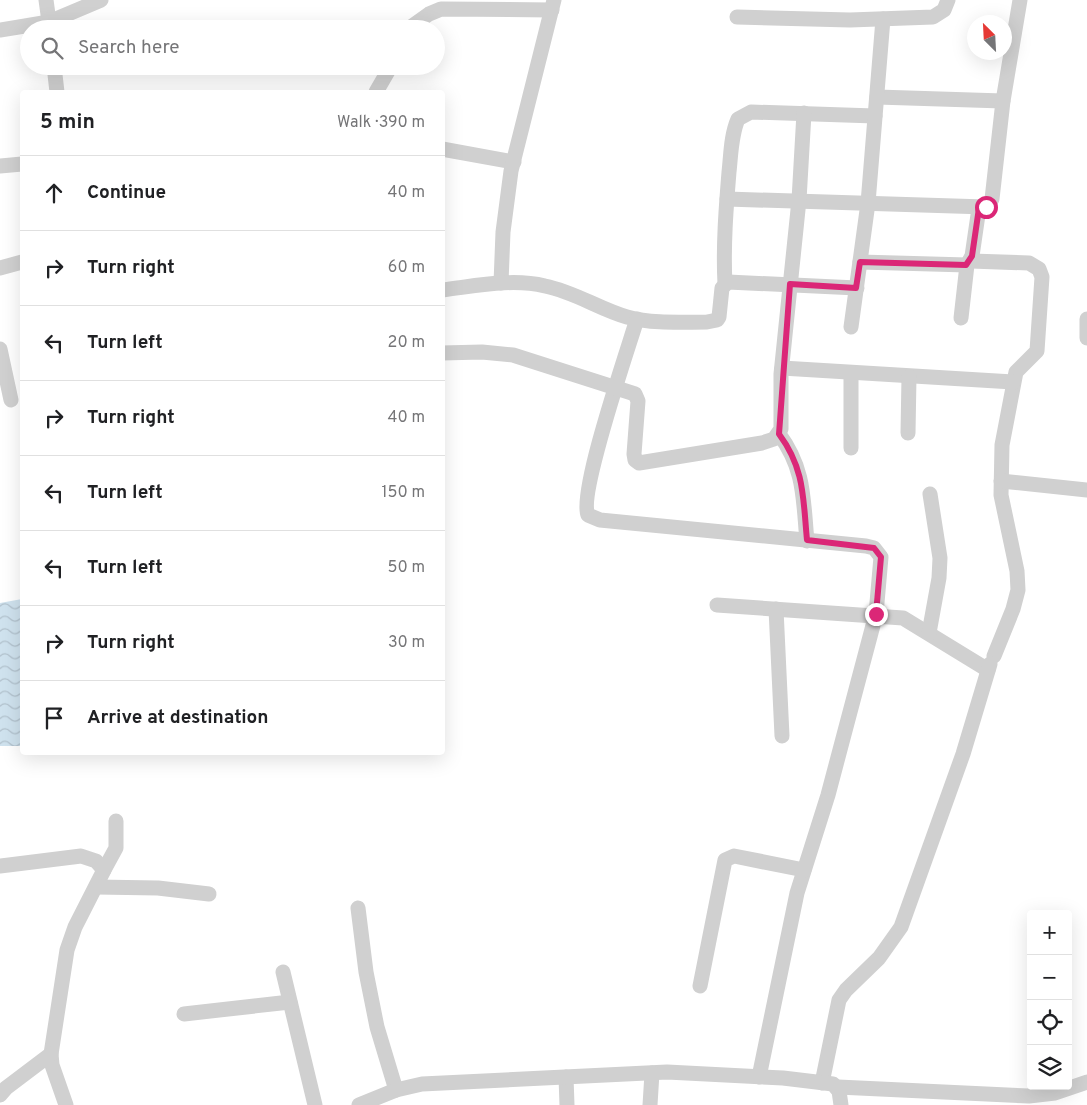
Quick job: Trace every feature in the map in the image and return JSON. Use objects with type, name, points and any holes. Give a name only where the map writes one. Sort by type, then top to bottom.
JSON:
[{"type":"street","points":[[46,0],[48,20]]},
{"type":"street","points":[[60,20],[102,0]]},
{"type":"street","points":[[738,17],[933,18],[944,10],[948,0]]},
{"type":"street","points":[[727,199],[986,207],[992,199],[1003,101],[1020,0]]},
{"type":"street","points":[[421,20],[444,4],[553,5],[514,162],[503,232],[501,283]]},
{"type":"street","points":[[851,327],[868,203],[883,19]]},
{"type":"street","points":[[0,30],[20,28]]},
{"type":"street","points":[[55,75],[58,90]]},
{"type":"street","points":[[377,90],[385,75]]},
{"type":"street","points":[[877,97],[1003,101]]},
{"type":"street","points":[[445,290],[517,282],[557,288],[636,320],[708,322],[717,320],[725,284],[724,259],[727,199],[732,141],[738,119],[751,112],[875,116]]},
{"type":"street","points":[[804,113],[799,200],[782,368],[779,434],[793,455],[801,476],[807,540]]},
{"type":"street","points":[[445,150],[514,162]]},
{"type":"street","points":[[0,166],[20,164]]},
{"type":"street","points":[[962,318],[979,208]]},
{"type":"street","points":[[822,1083],[839,1000],[846,990],[879,958],[901,927],[963,754],[991,663],[1013,609],[1018,590],[1017,570],[1001,495],[1002,445],[1014,382],[1020,366],[1037,351],[1041,273],[1034,265],[1029,263],[860,262]]},
{"type":"street","points":[[0,268],[20,263]]},
{"type":"street","points":[[725,284],[733,281],[856,288]]},
{"type":"street","points":[[1087,319],[1087,338]]},
{"type":"street","points":[[636,320],[616,387],[586,503],[588,515],[600,520],[866,546],[878,551],[881,557],[882,566],[876,614],[828,795],[796,893],[759,1077]]},
{"type":"street","points":[[0,350],[11,400]]},
{"type":"street","points":[[445,353],[482,352],[513,355],[630,391],[637,397],[634,454],[635,460],[639,462],[762,443],[774,439],[779,434]]},
{"type":"street","points":[[782,368],[1014,382]]},
{"type":"street","points":[[851,373],[851,448]]},
{"type":"street","points":[[908,433],[909,377]]},
{"type":"street","points":[[1001,480],[1087,490]]},
{"type":"street","points":[[929,633],[939,578],[940,558],[930,494]]},
{"type":"street","points":[[717,605],[876,614],[904,618],[929,633],[991,663]]},
{"type":"street","points":[[776,609],[782,736]]},
{"type":"street","points":[[66,1105],[52,1065],[51,1054],[67,950],[76,927],[116,848],[116,821]]},
{"type":"street","points":[[0,866],[80,856],[96,862],[104,870]]},
{"type":"street","points":[[700,986],[725,860],[734,856],[804,870]]},
{"type":"street","points":[[96,887],[158,888],[209,894]]},
{"type":"street","points":[[358,908],[366,972],[376,1027],[396,1090]]},
{"type":"street","points":[[283,972],[315,1105]]},
{"type":"street","points":[[184,1014],[290,1002]]},
{"type":"street","points":[[0,1095],[6,1088],[51,1054]]},
{"type":"street","points":[[650,1105],[652,1073]]},
{"type":"street","points":[[359,1105],[396,1090],[445,1082],[652,1073],[759,1077],[822,1083],[838,1087],[1005,1100],[1055,1093],[1087,1082]]},
{"type":"street","points":[[566,1077],[567,1105]]},
{"type":"street","points":[[838,1087],[841,1105]]},
{"type":"water","points":[[20,599],[20,746],[0,746],[0,603]]},
{"type":"route","points":[[876,614],[882,566],[878,551],[866,546],[807,540],[801,476],[797,462],[779,434],[781,429],[782,374],[790,284],[856,288],[860,262],[959,266],[969,264],[972,256],[979,208],[986,207]]}]
